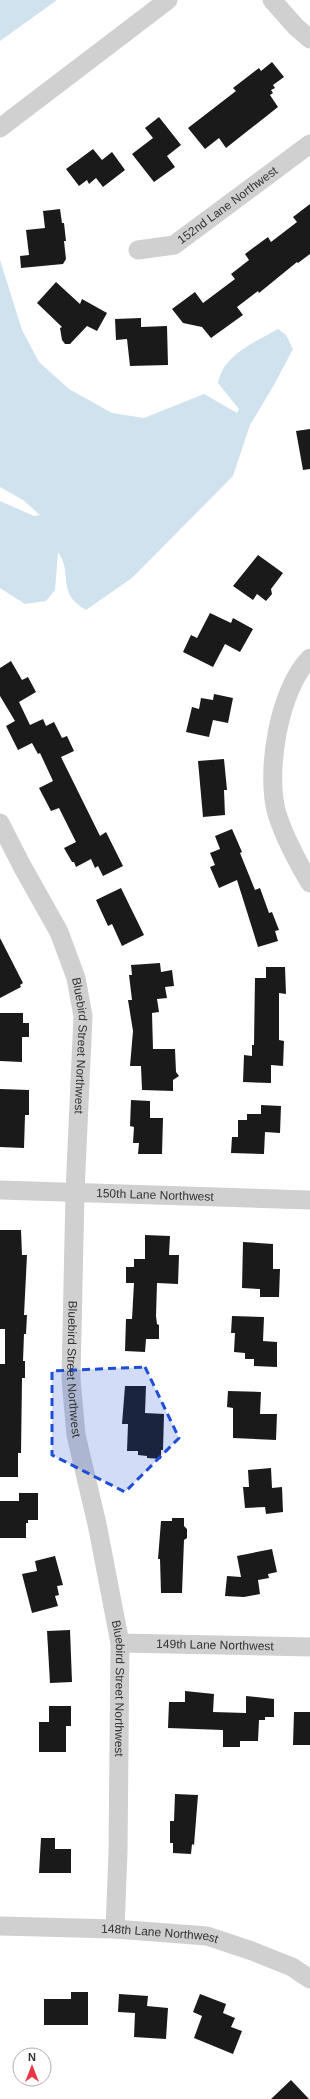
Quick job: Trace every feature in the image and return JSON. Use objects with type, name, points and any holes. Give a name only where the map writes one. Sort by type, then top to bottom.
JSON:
[{"type":"street","points":[[0,128],[168,0]]},
{"type":"street","points":[[272,0],[296,27],[310,39]]},
{"type":"street","name":"152nd Lane Northwest","points":[[138,250],[174,244],[310,144]]},
{"type":"street","points":[[310,658],[288,690],[280,716],[274,757],[277,813],[292,852],[310,883]]},
{"type":"street","name":"Bluebird Street Northwest","points":[[0,823],[22,866],[60,932],[76,978],[83,1016],[75,1192],[71,1380],[75,1427],[120,1643],[119,1838],[115,1930]]},
{"type":"street","name":"150th Lane Northwest","points":[[0,1190],[310,1200]]},
{"type":"street","name":"149th Lane Northwest","points":[[120,1643],[310,1647]]},
{"type":"street","name":"148th Lane Northwest","points":[[0,1926],[115,1930],[207,1936],[252,1951],[292,1967],[310,1979]]},
{"type":"highlighted area","points":[[145,1367],[179,1438],[125,1492],[52,1455],[52,1371]]},
{"type":"water","points":[[0,0],[57,0],[0,41]]},
{"type":"water","points":[[0,260],[22,330],[39,362],[69,389],[112,413],[144,418],[204,394],[237,413],[239,409],[218,383],[221,373],[233,357],[250,344],[278,329],[286,335],[293,349],[250,425],[233,476],[132,578],[86,610],[71,597],[66,583],[63,560],[58,552],[55,590],[46,601],[25,604],[0,588],[0,501],[34,516],[40,515],[23,500],[0,487]]},
{"type":"building","points":[[272,62],[284,77],[273,85],[275,88],[271,90],[273,93],[270,95],[278,107],[226,148],[219,138],[205,149],[188,128],[236,91],[233,88],[259,68],[261,71]]},
{"type":"building","points":[[159,117],[181,145],[167,156],[175,167],[154,182],[132,154],[153,138],[145,128]]},
{"type":"building","points":[[93,149],[102,160],[112,152],[125,170],[103,187],[96,178],[89,184],[87,180],[79,186],[66,169]]},
{"type":"building","points":[[310,204],[310,254],[298,263],[297,262],[259,293],[258,291],[237,307],[243,315],[211,338],[202,327],[183,323],[172,309],[195,292],[203,303],[235,279],[231,274],[249,260],[245,254],[268,237],[271,242],[297,222],[293,217]]},
{"type":"building","points":[[60,209],[62,223],[64,223],[66,241],[64,241],[66,259],[63,264],[21,268],[20,256],[29,255],[26,230],[45,228],[43,211]]},
{"type":"building","points":[[56,282],[80,304],[82,299],[107,313],[97,331],[87,326],[70,344],[65,344],[62,340],[60,328],[62,327],[37,303]]},
{"type":"building","points":[[141,318],[141,327],[167,326],[168,365],[130,366],[127,339],[116,340],[115,319]]},
{"type":"building","points":[[310,429],[310,469],[303,470],[296,431]]},
{"type":"building","points":[[258,555],[283,573],[271,589],[272,594],[266,601],[257,594],[253,600],[233,586]]},
{"type":"building","points":[[210,613],[231,623],[233,618],[253,629],[240,652],[225,644],[213,667],[183,652],[191,635],[197,638]]},
{"type":"building","points":[[11,661],[22,680],[28,677],[36,692],[19,702],[30,725],[43,719],[46,726],[54,722],[62,738],[67,736],[74,751],[61,757],[100,836],[106,832],[123,866],[103,876],[98,866],[95,868],[91,859],[76,867],[74,862],[72,862],[64,848],[76,842],[59,808],[51,811],[39,788],[53,781],[40,753],[38,754],[32,743],[18,750],[6,726],[15,721],[0,696],[0,668]]},
{"type":"building","points":[[214,694],[233,698],[228,723],[213,720],[209,737],[186,732],[192,707],[199,709],[201,698],[213,700]]},
{"type":"building","points":[[224,759],[227,790],[224,790],[225,815],[203,817],[198,761]]},
{"type":"building","points":[[232,829],[242,852],[240,853],[255,890],[260,888],[269,913],[272,912],[279,930],[275,931],[278,941],[258,947],[237,880],[219,888],[210,867],[215,865],[210,853],[220,849],[215,836]]},
{"type":"building","points":[[121,888],[144,935],[122,946],[112,924],[108,926],[96,900]]},
{"type":"building","points":[[0,938],[23,983],[20,985],[21,987],[0,998]]},
{"type":"building","points":[[160,963],[161,972],[172,970],[174,986],[165,987],[167,998],[157,999],[159,1012],[152,1013],[153,1049],[175,1049],[176,1072],[179,1076],[173,1080],[173,1091],[142,1090],[141,1066],[130,1066],[133,1031],[128,1000],[132,1000],[129,975],[132,975],[131,965]]},
{"type":"building","points":[[266,967],[285,967],[286,994],[279,993],[279,1040],[284,1041],[283,1066],[271,1065],[271,1083],[243,1082],[244,1055],[252,1056],[252,1045],[254,1045],[255,978],[266,978]]},
{"type":"building","points":[[0,1013],[23,1013],[23,1023],[29,1023],[29,1037],[22,1037],[22,1062],[0,1061]]},
{"type":"building","points":[[0,1089],[29,1090],[29,1115],[25,1115],[24,1148],[0,1147]]},
{"type":"building","points":[[131,1100],[150,1101],[150,1118],[163,1118],[162,1154],[138,1154],[139,1143],[133,1143],[134,1127],[130,1126]]},
{"type":"building","points":[[261,1105],[281,1106],[280,1133],[265,1132],[264,1154],[231,1153],[232,1137],[238,1137],[238,1120],[247,1120],[247,1114],[261,1114]]},
{"type":"building","points":[[0,1230],[21,1230],[22,1255],[27,1255],[24,1315],[27,1315],[26,1334],[24,1334],[23,1361],[25,1361],[25,1378],[22,1378],[21,1453],[18,1453],[18,1477],[0,1477],[0,1364],[5,1364],[5,1329],[0,1329]]},
{"type":"building","points":[[145,1235],[170,1236],[169,1255],[179,1255],[178,1284],[157,1283],[156,1316],[157,1324],[159,1325],[159,1339],[146,1339],[145,1352],[125,1351],[126,1319],[132,1319],[134,1283],[126,1283],[126,1267],[134,1267],[134,1259],[145,1259]]},
{"type":"building","points":[[243,1242],[273,1244],[273,1269],[280,1269],[279,1297],[260,1297],[260,1289],[242,1288]]},
{"type":"building","points":[[232,1316],[264,1317],[263,1341],[277,1342],[277,1367],[254,1366],[254,1359],[245,1359],[245,1353],[234,1352],[235,1333],[231,1333]]},
{"type":"building","points":[[125,1386],[146,1386],[145,1413],[164,1414],[163,1450],[161,1450],[161,1459],[147,1458],[147,1456],[138,1455],[138,1451],[127,1451],[128,1424],[122,1424]]},
{"type":"building","points":[[228,1391],[261,1392],[260,1414],[277,1414],[276,1440],[233,1438],[233,1408],[227,1407]]},
{"type":"building","points":[[271,1468],[272,1488],[282,1487],[283,1512],[266,1514],[265,1507],[245,1508],[243,1487],[249,1487],[248,1470]]},
{"type":"building","points":[[19,1493],[38,1493],[38,1520],[28,1520],[28,1523],[26,1523],[26,1538],[0,1538],[0,1501],[19,1501]]},
{"type":"building","points":[[172,1518],[184,1518],[184,1526],[187,1529],[187,1538],[184,1540],[182,1593],[161,1593],[160,1559],[158,1559],[161,1521],[172,1521]]},
{"type":"building","points":[[272,1549],[277,1572],[268,1574],[269,1578],[258,1580],[260,1594],[244,1597],[225,1596],[227,1576],[241,1577],[237,1556]]},
{"type":"building","points":[[55,1556],[63,1585],[57,1586],[59,1595],[55,1596],[58,1606],[32,1613],[22,1574],[37,1571],[35,1561]]},
{"type":"building","points":[[70,1630],[72,1682],[50,1683],[47,1631]]},
{"type":"building","points":[[185,1691],[214,1694],[213,1712],[246,1713],[246,1696],[274,1699],[274,1717],[265,1717],[265,1720],[259,1720],[258,1741],[240,1741],[240,1747],[223,1747],[223,1730],[168,1728],[169,1702],[185,1702]]},
{"type":"building","points":[[49,1706],[71,1706],[71,1726],[66,1726],[66,1752],[39,1752],[39,1722],[49,1722]]},
{"type":"building","points":[[294,1712],[310,1712],[310,1745],[293,1745]]},
{"type":"building","points":[[175,1794],[198,1795],[194,1845],[192,1844],[191,1854],[173,1853],[173,1843],[170,1843],[170,1821],[174,1821]]},
{"type":"building","points":[[41,1838],[55,1838],[55,1849],[71,1849],[71,1873],[39,1873]]},
{"type":"building","points":[[71,1992],[88,1992],[88,2025],[44,2025],[44,1999],[71,1999]]},
{"type":"building","points":[[119,1994],[148,1996],[147,2006],[168,2008],[166,2039],[134,2037],[135,2013],[118,2012]]},
{"type":"building","points":[[200,1994],[226,2004],[223,2013],[235,2018],[231,2027],[242,2031],[233,2054],[194,2038],[202,2016],[193,2012]]},
{"type":"building","points":[[291,2080],[309,2099],[271,2099]]}]
